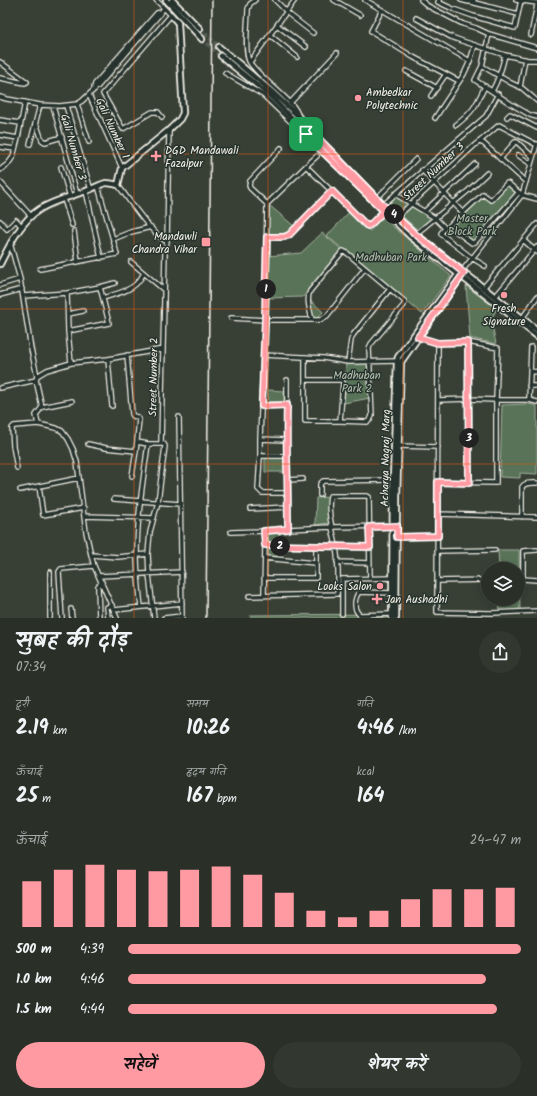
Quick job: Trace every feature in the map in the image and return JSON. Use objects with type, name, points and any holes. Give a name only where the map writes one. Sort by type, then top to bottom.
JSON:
[{"type":"street","points":[[118,185],[122,168],[169,130],[180,119],[183,113],[178,23],[171,15],[163,10],[156,0]]},
{"type":"street","points":[[166,0],[202,39]]},
{"type":"street","points":[[172,0],[200,29]]},
{"type":"street","points":[[255,0],[248,8],[247,53],[250,62],[257,72],[298,111],[298,116]]},
{"type":"street","points":[[275,0],[313,33]]},
{"type":"street","points":[[250,62],[295,0]]},
{"type":"street","points":[[334,0],[360,15]]},
{"type":"street","points":[[365,0],[470,61]]},
{"type":"street","points":[[421,0],[428,6],[452,19],[489,34],[537,48]]},
{"type":"street","points":[[439,0],[438,2],[453,9],[515,28],[521,1]]},
{"type":"street","points":[[461,0],[472,1],[518,14]]},
{"type":"street","points":[[516,0],[537,4],[531,35]]},
{"type":"street","points":[[0,96],[6,99],[53,106],[66,106],[82,101],[89,95],[94,89],[95,84],[123,54],[157,13],[163,10]]},
{"type":"street","points":[[382,10],[371,31],[459,82]]},
{"type":"street","points":[[162,117],[158,112],[152,112],[123,129],[103,94],[171,15]]},
{"type":"street","points":[[416,18],[451,37],[474,45],[505,55],[537,60]]},
{"type":"street","points":[[277,25],[306,47]]},
{"type":"street","points":[[489,34],[482,66],[475,80],[511,104],[537,118]]},
{"type":"street","points":[[270,35],[297,57]]},
{"type":"street","points":[[435,118],[459,82],[470,61],[474,45]]},
{"type":"street","points":[[219,47],[298,116],[317,146],[384,211],[400,224],[416,234],[462,274],[495,297],[537,336]]},
{"type":"street","points":[[290,103],[337,53]]},
{"type":"street","points":[[123,54],[130,61]]},
{"type":"street","points":[[492,91],[500,76],[505,55]]},
{"type":"street","points":[[221,56],[270,96],[300,127]]},
{"type":"street","points":[[520,87],[525,59]]},
{"type":"street","points":[[0,62],[26,83],[0,78]]},
{"type":"street","points":[[482,66],[520,87],[537,101]]},
{"type":"street","points":[[406,71],[437,88]]},
{"type":"street","points":[[224,73],[263,94],[290,121],[308,133],[397,217],[400,224],[410,236],[516,316],[537,330]]},
{"type":"street","points":[[431,96],[446,74]]},
{"type":"street","points":[[456,125],[473,110],[485,86]]},
{"type":"street","points":[[383,205],[486,116],[498,94]]},
{"type":"street","name":"Gali Number 1","points":[[89,95],[122,168]]},
{"type":"street","points":[[0,170],[8,164],[13,157],[25,102]]},
{"type":"street","points":[[76,104],[89,142]]},
{"type":"street","points":[[30,144],[40,105]]},
{"type":"street","name":"Gali Number 3","points":[[53,106],[77,194]]},
{"type":"street","points":[[66,106],[88,191],[101,258]]},
{"type":"street","points":[[507,117],[510,114],[537,128]]},
{"type":"street","points":[[0,120],[20,123]]},
{"type":"street","points":[[36,122],[42,140],[45,142],[62,137]]},
{"type":"street","name":"Street Number 3","points":[[397,217],[476,144],[481,143],[499,124],[537,145]]},
{"type":"street","name":"Street Number 2","points":[[154,618],[148,574],[148,554],[150,532],[158,502],[165,446],[164,444],[160,444],[169,130]]},
{"type":"street","points":[[0,135],[18,138]]},
{"type":"street","points":[[500,159],[515,142],[517,142],[533,157]]},
{"type":"street","points":[[481,143],[526,182]]},
{"type":"street","points":[[399,362],[472,258],[521,194],[537,145]]},
{"type":"street","points":[[0,147],[15,149]]},
{"type":"street","points":[[267,204],[250,188],[249,185],[250,181],[280,148]]},
{"type":"street","points":[[518,155],[531,164]]},
{"type":"street","points":[[288,493],[262,493],[258,488],[265,320],[267,204],[317,156]]},
{"type":"street","points":[[377,198],[416,159]]},
{"type":"street","points":[[424,211],[475,164]]},
{"type":"street","points":[[306,166],[366,225],[370,225],[384,211]]},
{"type":"street","points":[[61,168],[70,197]]},
{"type":"street","points":[[422,170],[463,213]]},
{"type":"street","points":[[416,234],[487,173]]},
{"type":"street","points":[[0,182],[31,216]]},
{"type":"street","points":[[0,264],[10,243],[31,216],[40,209],[54,202],[88,191],[105,183],[118,185],[137,212],[163,241],[167,241]]},
{"type":"street","points":[[521,194],[474,243],[450,225],[482,194],[491,200],[507,183],[521,194],[537,199]]},
{"type":"street","points":[[40,269],[117,254],[98,186]]},
{"type":"street","points":[[267,237],[284,237],[289,235],[332,191]]},
{"type":"street","points":[[395,194],[435,218],[445,228],[441,234],[485,266]]},
{"type":"street","points":[[64,199],[72,225]]},
{"type":"street","points":[[0,221],[7,229],[16,220],[22,227]]},
{"type":"street","points":[[483,288],[537,224]]},
{"type":"street","points":[[113,239],[131,232],[151,227]]},
{"type":"street","points":[[74,231],[78,262]]},
{"type":"street","points":[[495,297],[536,250],[523,240]]},
{"type":"street","points":[[10,243],[22,289],[42,407]]},
{"type":"street","points":[[305,357],[305,421],[367,422],[372,416],[370,361],[371,344],[404,305],[404,302],[365,268],[342,251],[310,291],[308,301],[312,320]]},
{"type":"street","points":[[131,262],[164,290]]},
{"type":"street","points":[[231,318],[265,320],[320,320],[327,316],[365,268]]},
{"type":"street","points":[[103,298],[132,288],[138,283],[144,273]]},
{"type":"street","points":[[399,362],[398,357],[462,274]]},
{"type":"street","points":[[0,285],[20,279]]},
{"type":"street","points":[[23,296],[67,293],[115,284]]},
{"type":"street","points":[[68,331],[109,323],[100,288]]},
{"type":"street","points":[[0,295],[22,289]]},
{"type":"street","points":[[348,362],[353,335],[390,289]]},
{"type":"street","points":[[67,293],[71,364]]},
{"type":"street","points":[[523,317],[537,297]]},
{"type":"street","points":[[68,314],[83,311]]},
{"type":"street","points":[[418,337],[438,343],[468,342],[498,348],[496,400],[496,483],[438,482]]},
{"type":"street","points":[[468,342],[469,483]]},
{"type":"street","points":[[438,343],[437,612],[492,614],[537,611]]},
{"type":"street","points":[[529,400],[531,347]]},
{"type":"street","points":[[0,388],[36,378],[47,370],[71,364],[163,349]]},
{"type":"street","points":[[127,355],[132,416],[139,419],[132,476]]},
{"type":"street","points":[[263,355],[323,358],[348,362],[399,362]]},
{"type":"street","points":[[108,359],[112,406]]},
{"type":"street","name":"Acharya Nagraj Marg","points":[[392,616],[392,593],[397,537],[395,526],[394,480],[399,362]]},
{"type":"street","points":[[530,371],[537,372]]},
{"type":"street","points":[[287,380],[286,456],[288,480],[288,529]]},
{"type":"street","points":[[305,380],[342,380],[340,421]]},
{"type":"street","points":[[529,386],[537,386]]},
{"type":"street","points":[[438,400],[529,400],[537,402]]},
{"type":"street","points":[[38,424],[36,416],[42,407],[72,401]]},
{"type":"street","points":[[262,406],[287,405]]},
{"type":"street","points":[[164,618],[182,617],[179,417]]},
{"type":"street","points":[[17,468],[13,446],[12,428],[14,426],[38,424],[56,428],[62,431],[68,439],[73,449],[79,478],[86,532],[94,566],[117,618]]},
{"type":"street","points":[[260,439],[286,440]]},
{"type":"street","points":[[137,442],[160,444]]},
{"type":"street","points":[[88,444],[106,448],[136,451]]},
{"type":"street","points":[[141,607],[137,556],[138,518],[148,444]]},
{"type":"street","points":[[396,446],[438,447]]},
{"type":"street","name":"Acharya Nagraj Marg","points":[[396,446],[394,578],[396,618]]},
{"type":"street","points":[[260,456],[286,456]]},
{"type":"street","points":[[20,490],[79,478]]},
{"type":"street","points":[[288,480],[303,479]]},
{"type":"street","points":[[320,495],[320,484],[323,481],[394,480]]},
{"type":"street","points":[[522,517],[522,487],[523,485],[537,483]]},
{"type":"street","points":[[39,486],[44,515],[84,508]]},
{"type":"street","points":[[249,596],[337,594],[336,547],[331,527],[330,496],[367,496],[369,498],[370,579]]},
{"type":"street","points":[[114,499],[180,504]]},
{"type":"street","points":[[250,509],[288,507]]},
{"type":"street","points":[[438,514],[537,517]]},
{"type":"street","points":[[85,516],[154,518]]},
{"type":"street","points":[[231,532],[331,527],[395,526]]},
{"type":"street","points":[[264,531],[264,595]]},
{"type":"street","points":[[397,537],[438,536]]},
{"type":"street","points":[[265,545],[370,547]]},
{"type":"street","points":[[264,578],[316,578],[316,547]]},
{"type":"street","points":[[437,551],[495,550]]},
{"type":"street","points":[[537,550],[523,550],[523,579],[537,580]]},
{"type":"street","points":[[91,555],[118,557],[148,554]]},
{"type":"street","points":[[265,558],[315,563]]},
{"type":"street","points":[[337,562],[370,563]]},
{"type":"street","points":[[62,618],[60,570],[94,566]]},
{"type":"street","points":[[50,572],[50,618]]},
{"type":"street","points":[[99,576],[182,572]]},
{"type":"street","points":[[342,614],[341,580],[394,578]]},
{"type":"street","points":[[437,581],[481,580]]},
{"type":"street","points":[[99,618],[98,586],[102,582]]},
{"type":"street","points":[[392,593],[359,592],[356,596],[355,608],[356,612],[360,615],[392,616]]},
{"type":"street","points":[[114,610],[182,603]]},
{"type":"street","points":[[108,618],[107,607],[112,605]]},
{"type":"street","points":[[71,609],[72,618]]},
{"type":"green space","name":"Master Block Park","points":[[507,185],[515,191],[515,196],[474,242],[450,225],[483,196],[491,203]]},
{"type":"green space","points":[[395,196],[409,205],[401,213],[388,202]]},
{"type":"green space","points":[[269,205],[295,227],[289,234],[268,235]]},
{"type":"green space","points":[[412,205],[434,218],[419,231],[401,215]]},
{"type":"green space","name":"Madhuban Park","points":[[349,212],[370,231],[382,217],[451,276],[422,314],[327,236]]},
{"type":"green space","points":[[322,233],[341,249],[303,297],[267,298],[268,256],[301,253]]},
{"type":"green space","points":[[466,286],[497,309],[491,319],[496,344],[470,338]]},
{"type":"green space","points":[[308,298],[323,312],[315,320],[313,318]]},
{"type":"green space","name":"Madhuban Park 2","points":[[346,362],[369,364],[370,398],[344,403]]},
{"type":"green space","points":[[267,390],[284,391],[284,403],[269,402]]},
{"type":"green space","points":[[529,404],[537,406],[537,474],[520,473],[520,478],[500,477],[502,405]]},
{"type":"green space","points":[[286,456],[287,472],[265,472],[265,457]]},
{"type":"green space","points":[[328,497],[329,523],[315,525],[316,498]]},
{"type":"green space","points":[[267,533],[280,533],[276,562],[269,561]]},
{"type":"green space","points":[[498,550],[519,550],[519,562],[499,562]]},
{"type":"green space","points":[[499,606],[520,606],[520,614],[500,614]]},
{"type":"green space","points":[[387,614],[387,618],[251,618],[251,615]]},
{"type":"tunnel","points":[[200,29],[219,47]]},
{"type":"tunnel","points":[[202,39],[221,56]]},
{"type":"railway","points":[[206,618],[212,0]]},
{"type":"place","name":"Ambedkar Polytechnic","points":[[358,98]]},
{"type":"place","name":"DGD Mandawali Fazalpur","points":[[156,156]]},
{"type":"place","name":"Mandawli Chandra Vihar","points":[[206,242]]},
{"type":"place","name":"Fresh Signature","points":[[504,295]]},
{"type":"place","name":"Looks Salon","points":[[380,586]]},
{"type":"place","name":"Jan Aushadhi","points":[[377,599]]},
{"type":"route","points":[[311,131],[383,205],[414,233],[464,273],[418,337],[438,343],[468,342],[469,483],[438,482],[438,536],[397,537],[397,526],[369,527],[370,547],[265,545],[264,531],[288,529],[286,440],[287,405],[262,406],[267,237],[284,237],[289,235],[332,191],[368,226],[384,211],[306,134],[311,131]]}]
